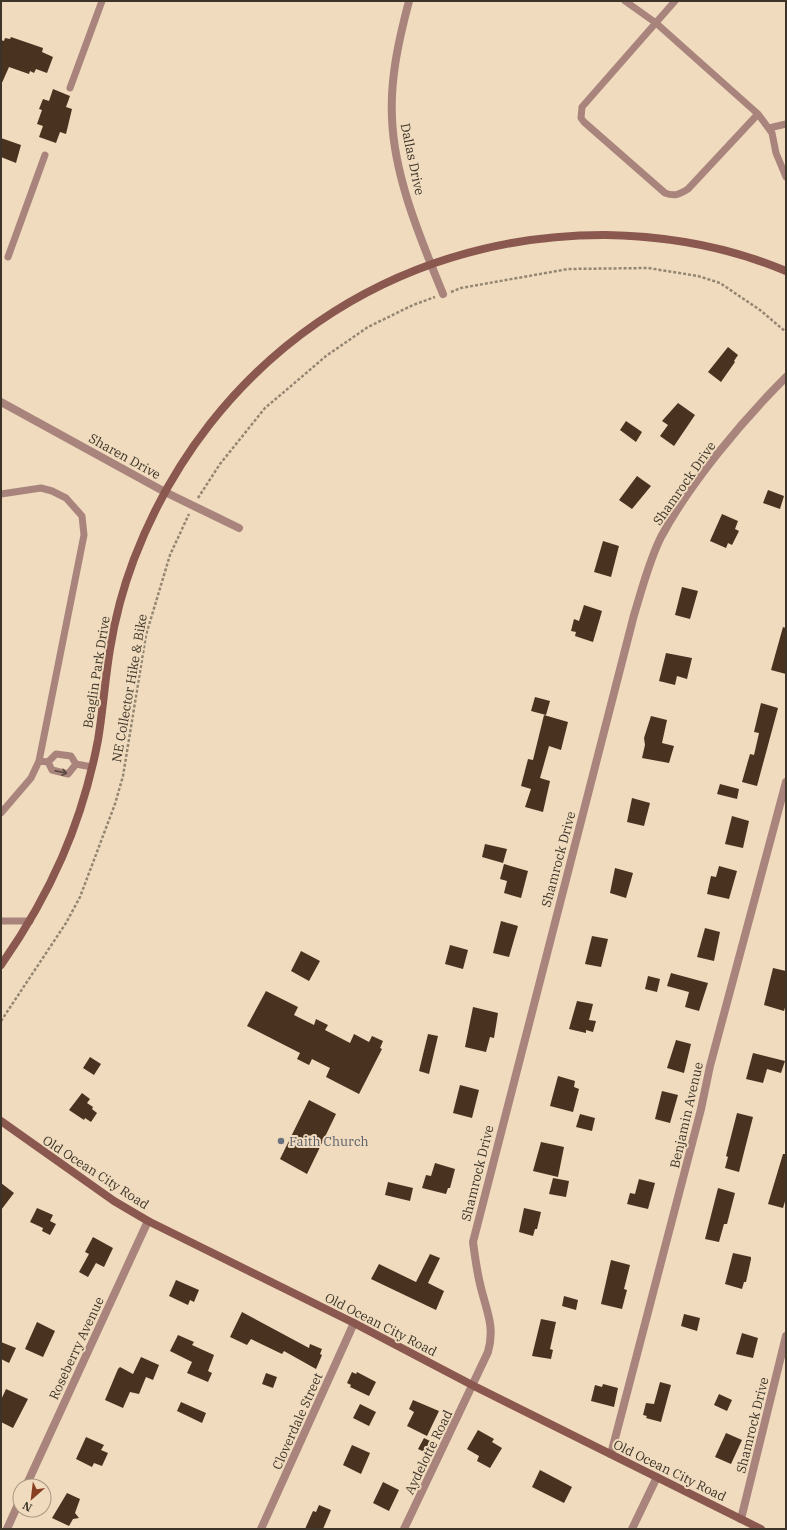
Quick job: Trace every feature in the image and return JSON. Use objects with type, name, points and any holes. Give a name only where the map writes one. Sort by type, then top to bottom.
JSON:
[{"type":"main road","name":"Beaglin Park Drive","points":[[1,965],[30,922],[63,857],[80,812],[92,767],[101,722],[110,650],[119,606],[139,546],[165,492],[182,463],[217,414],[273,356],[325,316],[399,277],[431,264],[473,251],[521,241],[576,235],[625,236],[673,240],[702,245],[738,254],[786,271]]},
{"type":"main road","name":"Old Ocean City Road","points":[[1,1121],[108,1197],[148,1221],[354,1323],[474,1386],[761,1529]]},
{"type":"street","name":"Dallas Drive","points":[[409,1],[394,71],[392,119],[401,172],[431,264],[443,294]]},
{"type":"street","name":"Shamrock Drive","points":[[474,1386],[492,1340],[491,1322],[482,1290],[473,1242],[565,876],[634,615],[654,554],[676,512],[733,436],[786,377]]},
{"type":"street","name":"Sharen Drive","points":[[1,402],[165,492],[239,528]]},
{"type":"street","name":"Benjamin Avenue","points":[[611,1454],[699,1117],[710,1066],[786,782]]},
{"type":"street","name":"Roseberry Avenue","points":[[30,1478],[148,1221]]},
{"type":"street","name":"Cloverdale Street","points":[[261,1529],[354,1323]]},
{"type":"street","name":"Shamrock Drive","points":[[741,1519],[786,1336]]},
{"type":"street","name":"Aydelotte Road","points":[[404,1529],[474,1386]]},
{"type":"street","points":[[632,1529],[657,1477]]},
{"type":"street","points":[[7,1529],[12,1518]]},
{"type":"lane","points":[[70,88],[102,1]]},
{"type":"lane","points":[[625,1],[656,23],[758,114],[772,133],[776,153],[786,177]]},
{"type":"lane","points":[[675,1],[582,107],[581,118],[665,193],[672,196],[680,194],[688,189],[758,114]]},
{"type":"lane","points":[[769,128],[786,124]]},
{"type":"lane","points":[[8,257],[45,155]]},
{"type":"lane","points":[[1,494],[41,488],[52,491],[66,498],[75,507],[82,516],[84,524],[81,554],[39,761],[31,778],[1,812]]},
{"type":"lane","points":[[48,762],[56,754],[71,756],[76,764],[92,767]]},
{"type":"lane","points":[[39,761],[48,762]]},
{"type":"lane","points":[[48,762],[52,770],[68,774],[76,764]]},
{"type":"lane","points":[[1,921],[30,922]]},
{"type":"path","name":"NE Collector Hike & Bike","points":[[1,1021],[66,923],[80,896],[113,811],[123,776],[134,713],[139,670],[157,594],[170,554],[194,505],[220,464],[265,408],[326,356],[368,327],[412,305],[461,288],[568,268],[648,268],[698,276],[720,283],[760,310],[786,332]]},
{"type":"building","points":[[11,37],[43,48],[42,52],[53,57],[47,73],[36,69],[34,73],[30,71],[29,74],[9,67],[1,85],[1,40],[4,41],[5,38],[10,39]]},
{"type":"building","points":[[53,89],[70,96],[66,107],[72,109],[66,134],[60,132],[56,143],[39,137],[43,126],[37,124],[42,110],[39,109],[43,99],[49,101]]},
{"type":"building","points":[[1,138],[21,145],[16,163],[1,157]]},
{"type":"building","points":[[728,347],[738,355],[721,382],[708,372]]},
{"type":"building","points":[[678,403],[695,415],[674,446],[660,436],[668,425],[662,421]]},
{"type":"building","points":[[626,421],[642,432],[636,442],[620,430]]},
{"type":"building","points":[[637,476],[651,486],[632,509],[619,500]]},
{"type":"building","points":[[768,490],[784,496],[780,509],[763,503]]},
{"type":"building","points":[[722,514],[738,521],[735,529],[739,531],[732,545],[728,543],[726,548],[710,541]]},
{"type":"building","points":[[603,541],[619,546],[611,577],[594,572]]},
{"type":"building","points":[[682,587],[698,591],[690,619],[675,615]]},
{"type":"building","points":[[584,605],[602,611],[593,642],[575,636],[576,632],[571,631],[574,619],[579,621]]},
{"type":"building","points":[[783,627],[786,628],[786,674],[771,670]]},
{"type":"building","points":[[666,653],[692,658],[687,679],[677,676],[675,685],[659,681]]},
{"type":"building","points":[[535,697],[550,701],[546,715],[531,711]]},
{"type":"building","points":[[761,703],[778,708],[757,786],[742,782],[750,754],[754,755],[759,733],[754,732]]},
{"type":"building","points":[[544,715],[568,722],[561,750],[549,746],[540,778],[550,781],[543,812],[525,807],[531,789],[521,786],[528,759],[533,760]]},
{"type":"building","points":[[651,716],[667,720],[662,743],[674,746],[669,763],[642,758],[645,745],[644,738]]},
{"type":"building","points":[[720,784],[739,789],[737,799],[717,794]]},
{"type":"building","points":[[632,798],[650,803],[644,826],[627,822]]},
{"type":"building","points":[[732,816],[749,821],[743,848],[725,844]]},
{"type":"building","points":[[485,844],[507,849],[503,863],[482,857]]},
{"type":"building","points":[[504,864],[528,871],[521,898],[504,893],[507,881],[500,879]]},
{"type":"building","points":[[719,866],[737,871],[729,899],[707,894],[711,876],[716,877]]},
{"type":"building","points":[[615,868],[633,873],[626,898],[610,893]]},
{"type":"building","points":[[501,921],[518,926],[509,957],[493,953]]},
{"type":"building","points":[[705,928],[720,932],[714,961],[697,957]]},
{"type":"building","points":[[592,936],[608,939],[601,967],[585,964]]},
{"type":"building","points":[[450,945],[468,950],[463,969],[445,964]]},
{"type":"building","points":[[301,951],[320,961],[309,981],[291,971]]},
{"type":"building","points":[[773,968],[786,971],[786,1004],[784,1011],[764,1005]]},
{"type":"building","points":[[671,973],[708,983],[699,1011],[685,1007],[689,992],[667,986]]},
{"type":"building","points":[[648,976],[660,979],[657,992],[645,989]]},
{"type":"building","points":[[266,991],[298,1007],[294,1015],[314,1025],[316,1019],[328,1025],[325,1030],[350,1043],[354,1034],[369,1042],[372,1036],[383,1041],[380,1048],[382,1049],[359,1094],[326,1077],[330,1068],[312,1059],[309,1065],[297,1059],[300,1053],[247,1026]]},
{"type":"building","points":[[577,1001],[593,1004],[589,1020],[596,1021],[593,1032],[586,1030],[586,1033],[569,1029]]},
{"type":"building","points":[[473,1007],[498,1013],[494,1038],[490,1037],[486,1052],[465,1047]]},
{"type":"building","points":[[428,1034],[438,1036],[429,1074],[419,1071]]},
{"type":"building","points":[[676,1040],[691,1044],[684,1073],[667,1068]]},
{"type":"building","points":[[753,1053],[785,1061],[781,1073],[767,1069],[763,1083],[746,1079]]},
{"type":"building","points":[[90,1057],[101,1064],[94,1075],[83,1068]]},
{"type":"building","points":[[558,1076],[575,1081],[574,1087],[579,1089],[573,1112],[550,1106]]},
{"type":"building","points":[[460,1085],[479,1090],[472,1118],[453,1113]]},
{"type":"building","points":[[662,1091],[678,1095],[670,1123],[655,1119]]},
{"type":"building","points":[[82,1093],[90,1099],[87,1103],[93,1107],[92,1109],[97,1113],[91,1122],[85,1118],[84,1120],[69,1110]]},
{"type":"building","points":[[309,1100],[336,1114],[307,1174],[280,1159]]},
{"type":"building","points":[[737,1113],[753,1117],[739,1172],[725,1168],[728,1157],[726,1156]]},
{"type":"building","points":[[580,1114],[595,1118],[592,1131],[576,1127]]},
{"type":"building","points":[[541,1142],[564,1147],[558,1177],[533,1171]]},
{"type":"building","points":[[783,1154],[786,1154],[786,1198],[783,1208],[768,1204]]},
{"type":"building","points":[[435,1163],[455,1169],[450,1188],[448,1188],[446,1194],[422,1188],[426,1175],[431,1176]]},
{"type":"building","points":[[553,1178],[569,1181],[566,1197],[549,1194]]},
{"type":"building","points":[[639,1179],[655,1183],[648,1209],[627,1204],[630,1193],[635,1194]]},
{"type":"building","points":[[388,1182],[413,1188],[410,1201],[385,1195]]},
{"type":"building","points":[[1,1183],[14,1193],[1,1210]]},
{"type":"building","points":[[718,1188],[735,1193],[727,1224],[724,1224],[719,1242],[705,1239]]},
{"type":"building","points":[[37,1208],[53,1215],[50,1221],[56,1224],[50,1235],[42,1231],[43,1228],[30,1222]]},
{"type":"building","points":[[524,1208],[541,1212],[537,1229],[535,1229],[533,1236],[519,1232]]},
{"type":"building","points":[[93,1237],[113,1248],[104,1267],[96,1263],[88,1277],[79,1272],[89,1254],[85,1252]]},
{"type":"building","points":[[733,1253],[751,1257],[746,1282],[744,1282],[742,1289],[725,1284]]},
{"type":"building","points":[[430,1254],[440,1258],[428,1283],[444,1291],[436,1310],[371,1279],[379,1264],[416,1282]]},
{"type":"building","points":[[611,1260],[630,1265],[624,1289],[627,1290],[622,1309],[601,1304]]},
{"type":"building","points":[[176,1280],[199,1290],[194,1302],[190,1300],[188,1305],[169,1296]]},
{"type":"building","points":[[564,1296],[578,1300],[576,1310],[562,1306]]},
{"type":"building","points":[[242,1312],[309,1348],[310,1344],[322,1349],[320,1354],[322,1355],[316,1369],[284,1351],[282,1354],[251,1339],[247,1345],[230,1337]]},
{"type":"building","points":[[684,1314],[700,1318],[697,1331],[681,1326]]},
{"type":"building","points":[[541,1319],[556,1322],[550,1349],[553,1350],[551,1359],[532,1356]]},
{"type":"building","points":[[37,1322],[55,1331],[43,1357],[25,1349]]},
{"type":"building","points":[[742,1333],[758,1338],[753,1358],[736,1354]]},
{"type":"building","points":[[178,1335],[194,1342],[192,1345],[214,1355],[208,1371],[212,1373],[208,1382],[187,1373],[192,1362],[170,1351]]},
{"type":"building","points":[[1,1342],[16,1348],[9,1363],[1,1359]]},
{"type":"building","points":[[141,1357],[159,1365],[153,1380],[146,1377],[139,1394],[130,1392],[123,1408],[105,1400],[118,1369],[120,1367],[133,1374]]},
{"type":"building","points":[[352,1372],[356,1374],[357,1372],[376,1382],[369,1396],[350,1387],[351,1385],[347,1383]]},
{"type":"building","points":[[266,1373],[277,1377],[273,1388],[262,1384]]},
{"type":"building","points":[[660,1382],[671,1385],[661,1422],[646,1418],[647,1416],[643,1415],[646,1403],[654,1404]]},
{"type":"building","points":[[603,1384],[618,1388],[614,1407],[591,1401],[595,1385],[602,1387]]},
{"type":"building","points":[[6,1389],[28,1399],[13,1428],[1,1422],[1,1400]]},
{"type":"building","points":[[719,1394],[732,1400],[727,1411],[714,1405]]},
{"type":"building","points":[[413,1400],[439,1411],[427,1436],[407,1426],[414,1412],[409,1409]]},
{"type":"building","points":[[181,1402],[206,1413],[202,1423],[177,1411]]},
{"type":"building","points":[[360,1404],[376,1412],[369,1426],[353,1418]]},
{"type":"building","points":[[478,1430],[494,1439],[492,1442],[502,1448],[490,1468],[477,1461],[479,1456],[467,1449]]},
{"type":"building","points":[[726,1433],[742,1440],[731,1464],[715,1457]]},
{"type":"building","points":[[86,1437],[104,1445],[101,1450],[108,1453],[102,1466],[94,1463],[92,1467],[76,1459]]},
{"type":"building","points":[[424,1438],[434,1443],[429,1454],[418,1449]]},
{"type":"building","points":[[352,1445],[370,1453],[361,1474],[343,1465]]},
{"type":"building","points":[[540,1470],[572,1487],[564,1503],[532,1487]]},
{"type":"building","points":[[383,1482],[399,1490],[389,1511],[373,1503]]},
{"type":"building","points":[[67,1493],[80,1499],[75,1513],[79,1518],[73,1519],[69,1526],[52,1518]]},
{"type":"building","points":[[319,1505],[331,1510],[323,1529],[305,1529],[313,1511],[316,1512]]},
{"type":"place","name":"Faith Church","points":[[281,1141]]}]
